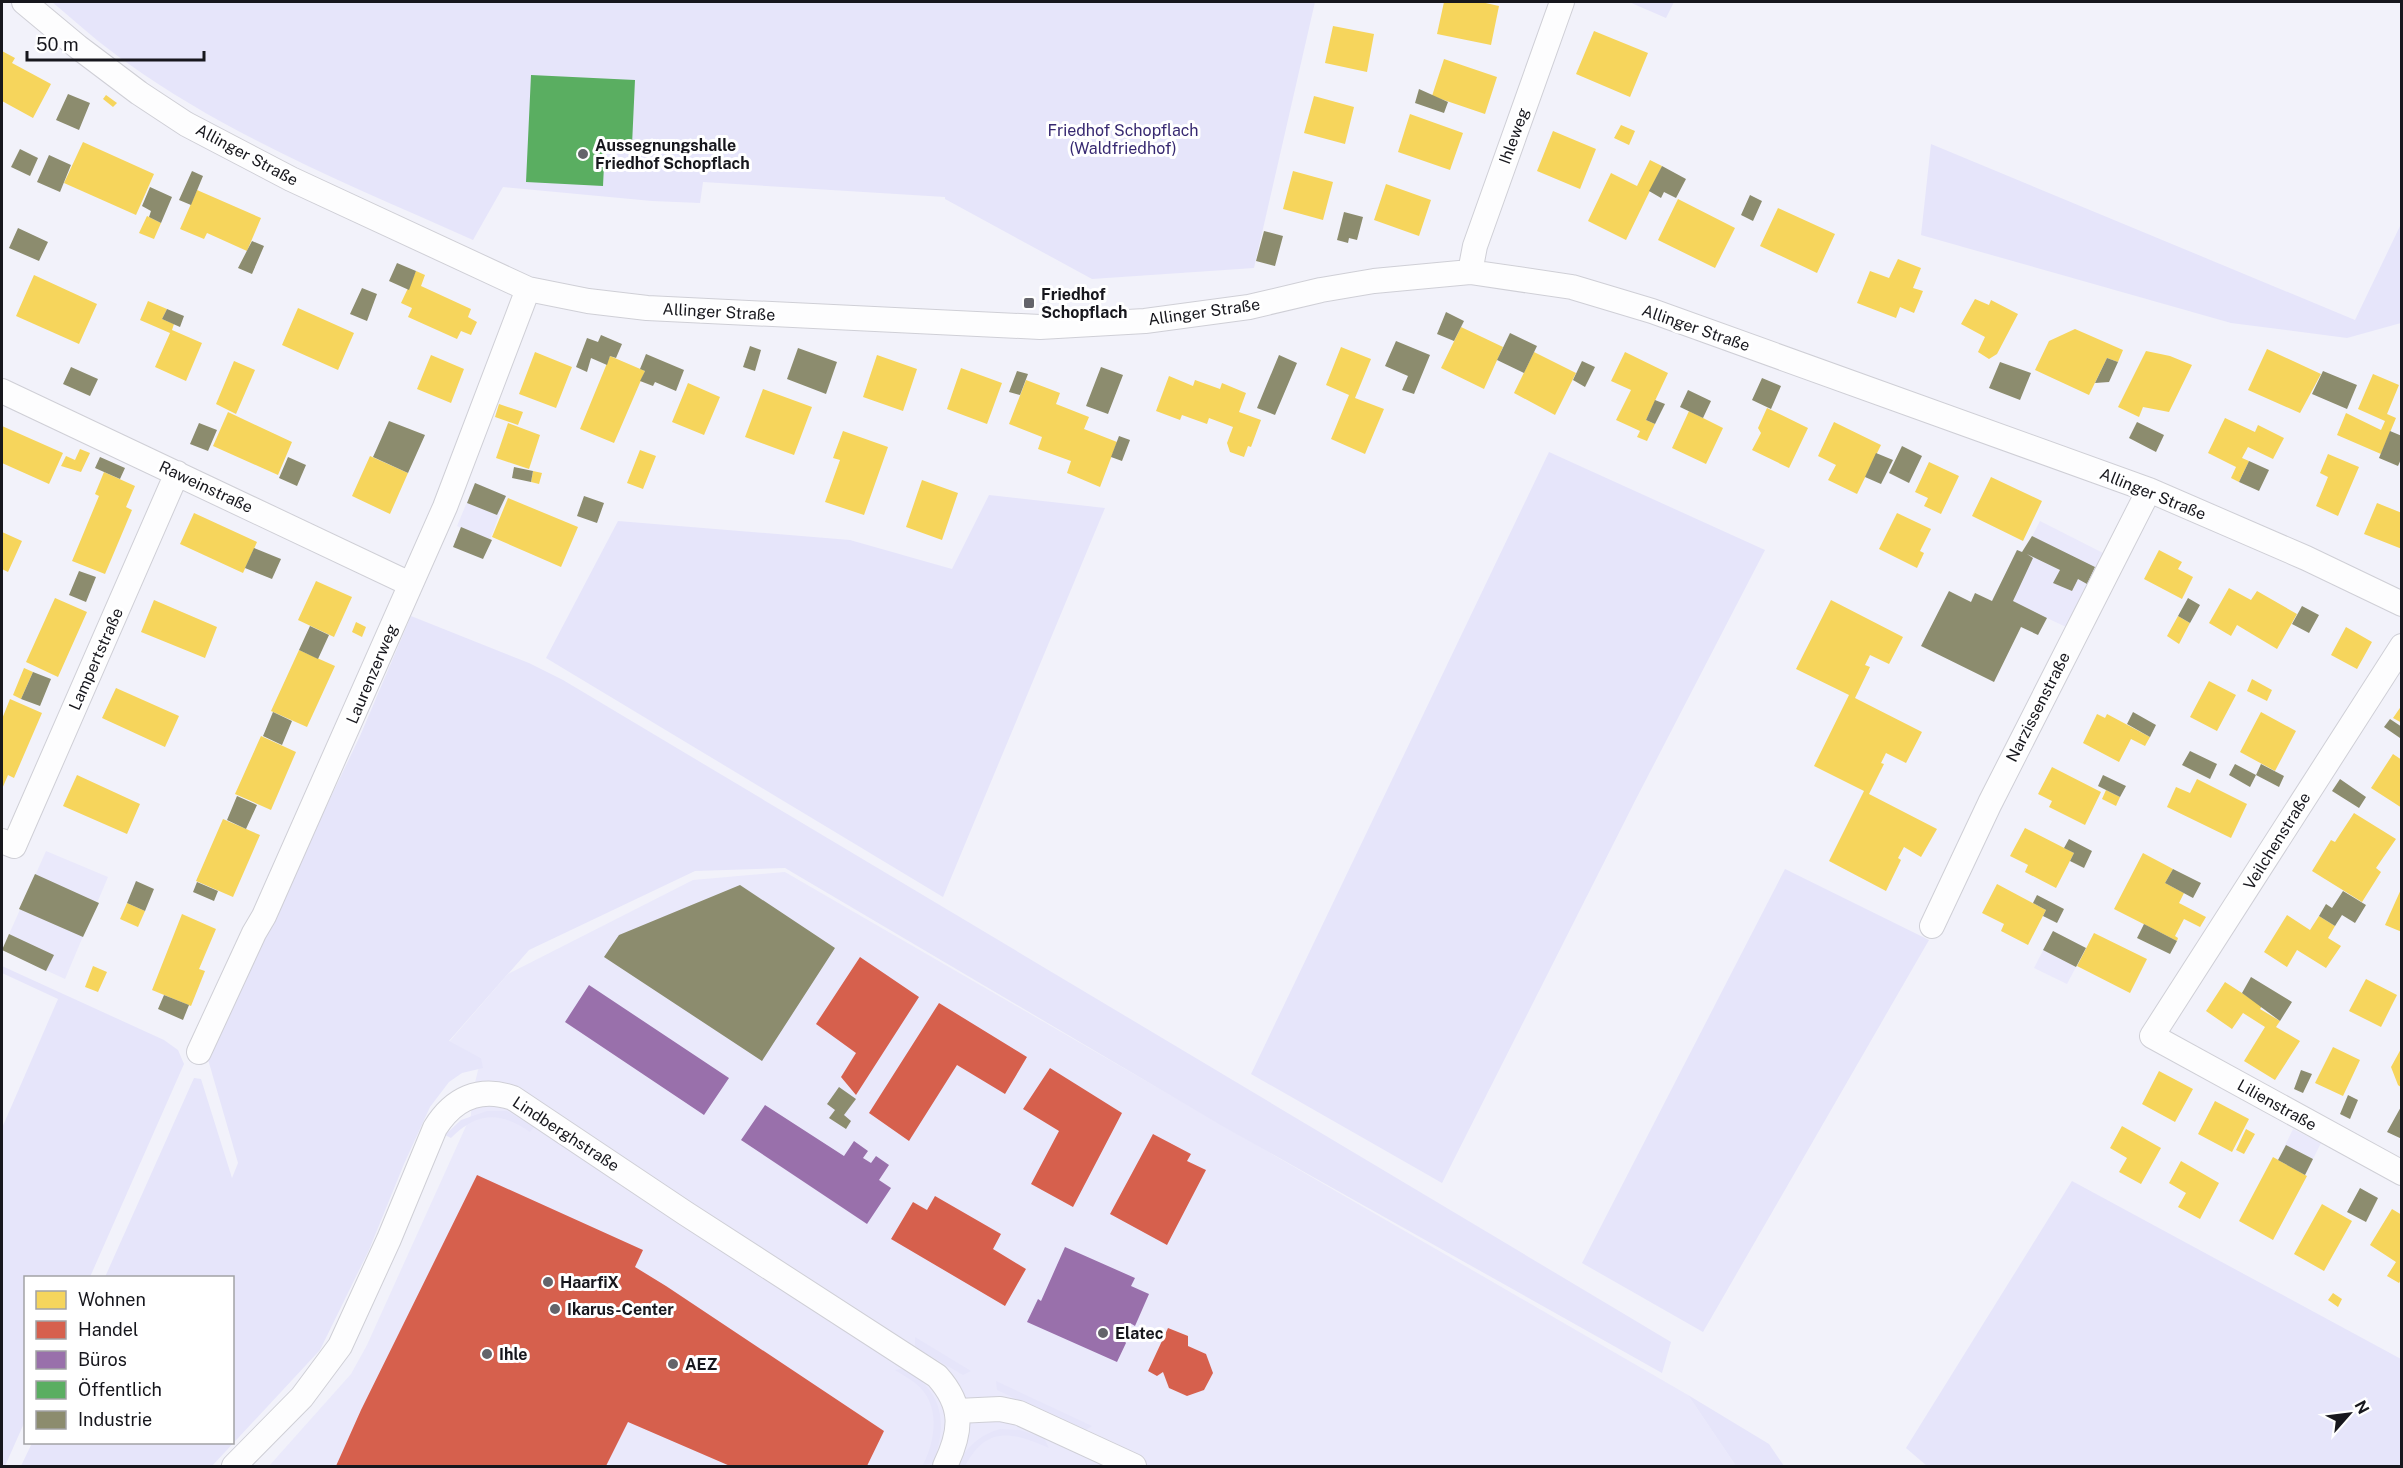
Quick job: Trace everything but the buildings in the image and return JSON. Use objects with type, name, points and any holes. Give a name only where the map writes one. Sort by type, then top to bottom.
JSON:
[{"type":"street","name":"Allinger Straße","points":[[24,2],[139,93],[186,124],[291,179],[528,289],[588,301],[647,308],[1040,327],[1145,321],[1249,307],[1321,290],[1374,281],[1470,272],[1572,286],[1652,311],[2149,490],[2306,558],[2402,604]]},
{"type":"street","name":"Ihleweg","points":[[1470,272],[1475,246],[1562,2]]},
{"type":"street","name":"Laurenzerweg","points":[[199,1052],[337,755],[445,507],[528,289]]},
{"type":"street","name":"Raweinstraße","points":[[2,391],[410,584]]},
{"type":"street","name":"Lampertstraße","points":[[8,843],[177,472]]},
{"type":"street","name":"Narzissenstraße","points":[[1932,926],[1995,792],[2149,490]]},
{"type":"street","name":"Veilchenstraße","points":[[2152,1036],[2402,646]]},
{"type":"street","name":"Lilienstraße","points":[[2152,1036],[2402,1173]]},
{"type":"street","name":"Lindberghstraße","points":[[234,1467],[302,1397],[340,1346],[389,1239],[435,1128],[443,1115],[457,1103],[472,1095],[488,1092],[513,1098],[685,1213],[937,1376],[953,1398],[957,1411]]},
{"type":"street","points":[[945,1467],[958,1430],[957,1411],[1000,1409],[1019,1413],[1134,1467]]},
{"type":"shaded area","points":[[475,483],[506,496],[483,559],[453,547],[461,528],[457,526]]},
{"type":"shaded area","points":[[2040,521],[2103,553],[2066,627],[2047,618],[2038,635],[2004,618],[1996,593],[2017,550],[2024,552]]},
{"type":"shaded area","points":[[46,851],[108,877],[65,979],[2,950]]},
{"type":"shaded area","points":[[785,872],[1688,1395],[1736,1466],[269,1466],[351,1374],[367,1345],[471,1115],[472,1095],[481,1058],[449,1042],[508,974],[693,880]]},
{"type":"shaded area","points":[[2053,931],[2086,948],[2067,984],[2034,968]]},
{"type":"shaded area","points":[[2293,1129],[2321,1143],[2305,1175],[2278,1160]]},
{"type":"green space","name":"Friedhof Schopflach (Waldfriedhof)","points":[[52,2],[1315,2],[1254,268],[1092,279],[945,197],[703,182],[700,203],[652,201],[503,187],[473,240],[295,160],[208,114],[116,55]]},
{"type":"green space","points":[[1629,2],[1674,2],[1666,18]]},
{"type":"green space","points":[[1931,144],[2355,320],[2401,224],[2401,323],[2347,338],[2231,323],[1921,235]]},
{"type":"green space","points":[[1549,452],[1765,550],[1442,1183],[1251,1074]]},
{"type":"green space","points":[[989,495],[1105,508],[943,897],[546,658],[618,521],[850,540],[952,569]]},
{"type":"green space","points":[[411,616],[529,663],[563,680],[1671,1342],[1662,1373],[1224,1127],[785,868],[695,871],[529,950],[449,1041],[481,1058],[483,1068],[462,1073],[449,1082],[430,1107],[369,1250],[320,1350],[234,1442],[234,1276],[105,1276],[194,1078],[201,1079],[232,1178],[238,1163],[207,1056],[360,736]]},
{"type":"green space","points":[[1785,869],[1929,940],[1703,1332],[1582,1263]]},
{"type":"green space","points":[[2,966],[164,1040],[178,1050],[184,1064],[90,1276],[24,1276],[24,1423],[5,1466],[2,1466],[2,1128],[58,999],[2,973]]},
{"type":"green space","points":[[487,1111],[507,1111],[534,1127],[530,1132],[509,1120],[489,1117],[470,1123],[451,1138],[445,1135],[461,1120]]},
{"type":"green space","points":[[2072,1181],[2401,1359],[2401,1466],[1927,1466],[1906,1448]]},
{"type":"green space","points":[[915,1337],[971,1371],[963,1375],[915,1347]]},
{"type":"green space","points":[[906,1368],[928,1388],[939,1410],[940,1435],[933,1463],[923,1465],[933,1433],[932,1411],[923,1391],[913,1381],[895,1370]]},
{"type":"green space","points":[[996,1381],[1092,1426],[1084,1431],[997,1390]]},
{"type":"green space","points":[[1688,1395],[1769,1444],[1784,1466],[1736,1466]]},
{"type":"green space","points":[[1000,1429],[1020,1430],[1044,1438],[1049,1448],[1023,1438],[1001,1436],[991,1438],[982,1444],[965,1466],[956,1466],[974,1443]]},
{"type":"green space","points":[[32,1444],[232,1444],[212,1466],[21,1466]]},
{"type":"place","name":"Aussegnungshalle Friedhof Schopflach","points":[[583,154]]},
{"type":"place","name":"Friedhof Schopflach","points":[[1029,303]]},
{"type":"place","name":"HaarfiX","points":[[548,1282]]},
{"type":"place","name":"Ikarus-Center","points":[[555,1309]]},
{"type":"place","name":"Elatec","points":[[1103,1333]]},
{"type":"place","name":"Ihle","points":[[487,1354]]},
{"type":"place","name":"AEZ","points":[[673,1364]]}]
